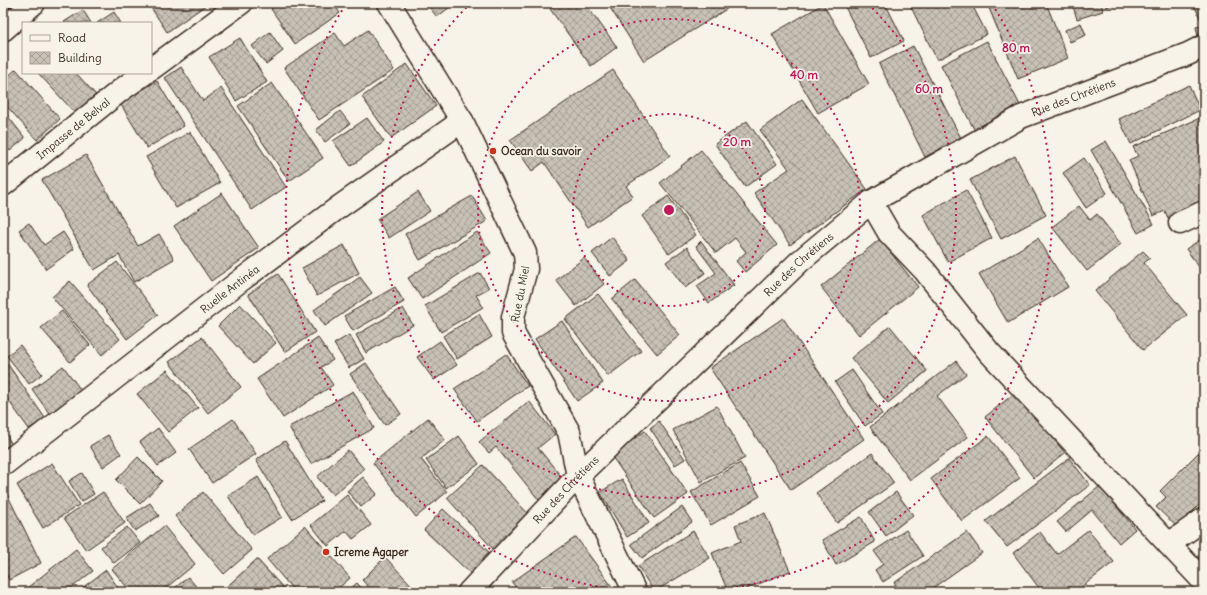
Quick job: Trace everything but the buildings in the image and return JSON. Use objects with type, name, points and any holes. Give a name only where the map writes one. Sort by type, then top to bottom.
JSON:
[{"type":"street","points":[[3,30],[34,3]]},
{"type":"street","points":[[152,68],[241,3]]},
{"type":"street","name":"Rue du Miel","points":[[388,3],[462,121],[525,253],[526,268],[513,317],[513,333],[569,432],[578,476],[635,592]]},
{"type":"street","name":"Rue des Chrétiens","points":[[470,592],[578,476],[799,262],[871,202],[1021,117],[1204,46]]},
{"type":"street","name":"Impasse de Belval","points":[[3,185],[121,90],[144,74]]},
{"type":"street","name":"Ruelle Antinéa","points":[[3,465],[265,262],[339,207],[462,121]]},
{"type":"street","points":[[871,202],[889,232],[925,271],[989,352],[1204,582]]},
{"type":"street","points":[[1180,223],[1204,212]]},
{"type":"street","points":[[1169,544],[1204,520]]},
{"type":"place","name":"Ocean du savoir","points":[[493,151]]},
{"type":"place","name":"Icreme Agaper","points":[[326,552]]}]
